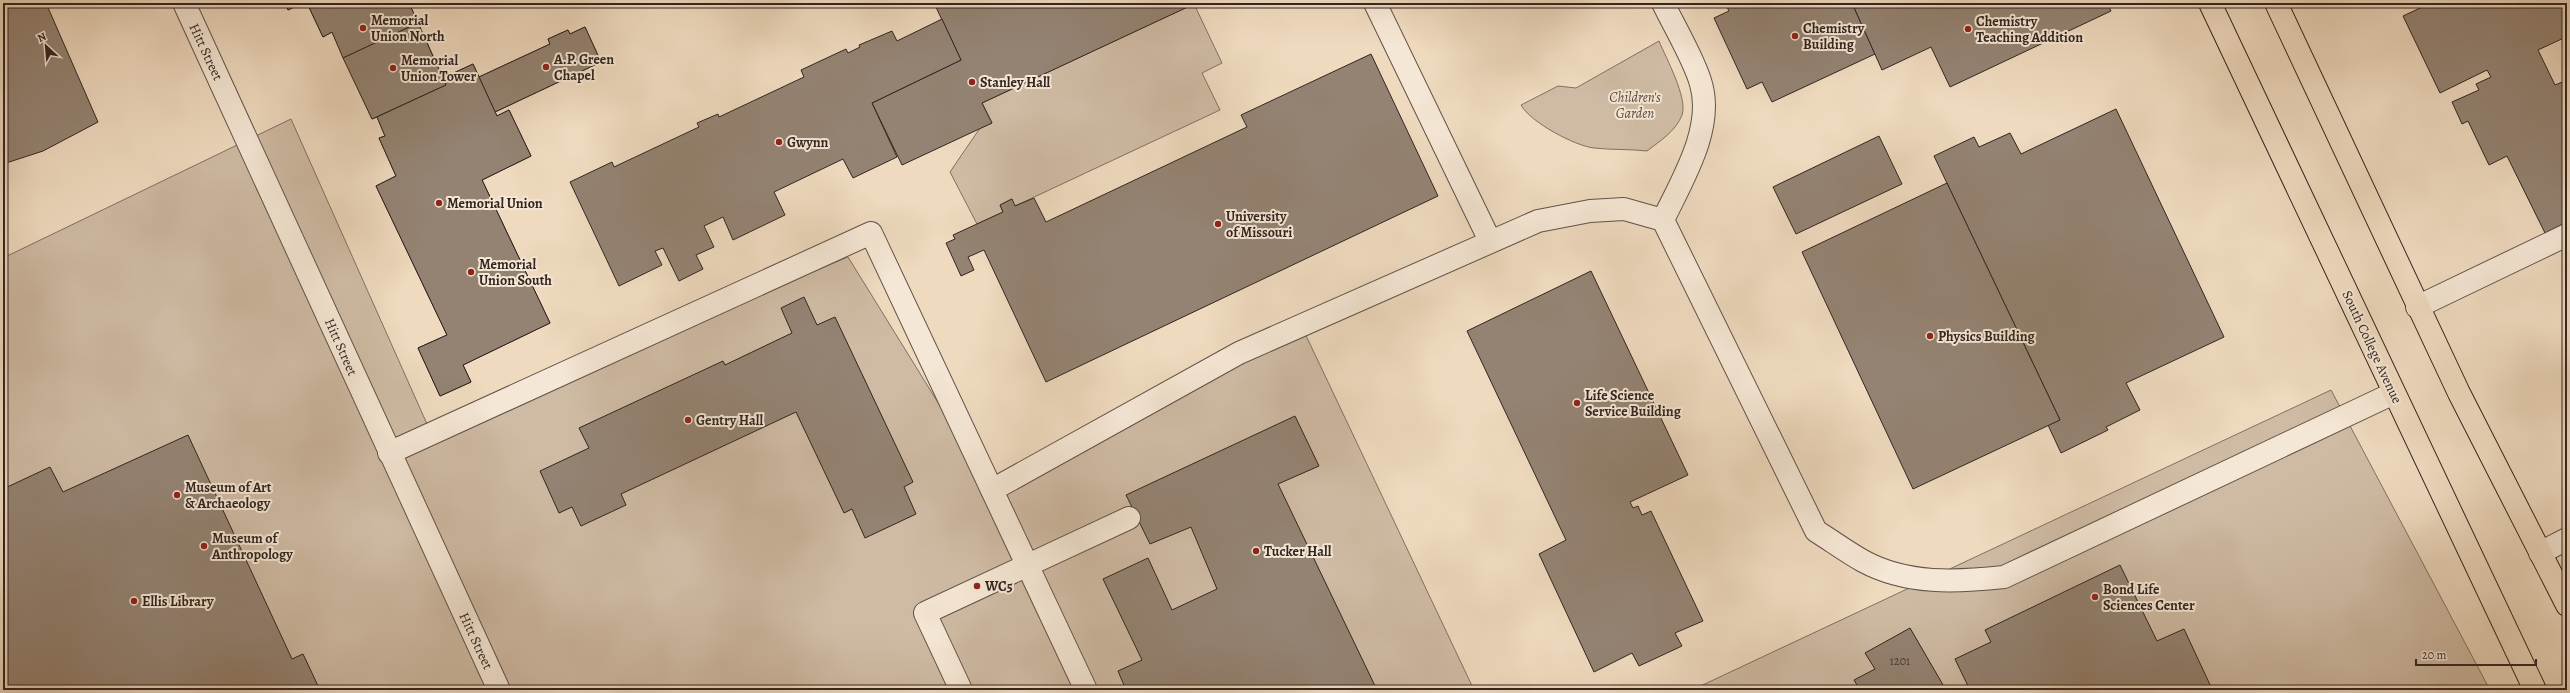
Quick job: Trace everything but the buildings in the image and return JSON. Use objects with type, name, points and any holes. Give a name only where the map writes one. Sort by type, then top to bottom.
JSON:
[{"type":"main road","name":"South College Avenue","points":[[2210,3],[2535,690]]},
{"type":"main road","points":[[2276,3],[2417,307],[2567,605]]},
{"type":"street","name":"Hitt Street","points":[[184,3],[498,690]]},
{"type":"street","points":[[1375,3],[1490,242]]},
{"type":"street","points":[[1663,220],[1686,173],[1704,127],[1701,84],[1664,3]]},
{"type":"street","points":[[992,490],[1239,354],[1538,221],[1590,210],[1624,209],[1663,220],[1816,531],[1864,561],[1910,578],[1959,582],[2004,577],[2394,393]]},
{"type":"street","points":[[389,453],[871,233],[1086,690]]},
{"type":"street","points":[[2417,307],[2567,235]]},
{"type":"street","points":[[961,690],[925,612],[1028,566],[1129,518]]},
{"type":"street","points":[[2540,553],[2567,539]]},
{"type":"green space","points":[[1194,4],[1222,63],[1202,73],[1220,110],[1015,206],[1011,199],[1000,205],[1003,212],[977,224],[950,172],[980,128],[992,123],[982,103]]},
{"type":"green space","name":"Children's Garden","points":[[1659,41],[1679,89],[1683,108],[1682,115],[1676,126],[1647,151],[1594,148],[1576,143],[1543,126],[1526,112],[1521,105],[1558,86],[1576,88]]},
{"type":"green space","points":[[291,119],[431,433],[848,257],[992,490],[1301,325],[1474,690],[3,690],[3,258]]},
{"type":"green space","points":[[2331,390],[2490,690],[1692,690]]},
{"type":"place","name":"Memorial Union North","points":[[363,28]]},
{"type":"place","name":"Chemistry Teaching Addition","points":[[1968,29]]},
{"type":"place","name":"Chemistry Building","points":[[1795,36]]},
{"type":"place","name":"A.P. Green Chapel","points":[[546,67]]},
{"type":"place","name":"Memorial Union Tower","points":[[393,68]]},
{"type":"place","name":"Stanley Hall","points":[[972,82]]},
{"type":"place","name":"Gwynn","points":[[779,142]]},
{"type":"place","name":"Memorial Union","points":[[439,203]]},
{"type":"place","name":"University of Missouri","points":[[1218,224]]},
{"type":"place","name":"Memorial Union South","points":[[471,272]]},
{"type":"place","name":"Physics Building","points":[[1930,336]]},
{"type":"place","name":"Life Science Service Building","points":[[1577,403]]},
{"type":"place","name":"Gentry Hall","points":[[688,420]]},
{"type":"place","name":"Museum of Art & Archaeology","points":[[177,495]]},
{"type":"place","name":"Museum of Anthropology","points":[[204,546]]},
{"type":"place","name":"Tucker Hall","points":[[1256,551]]},
{"type":"place","name":"WC5","points":[[977,586]]},
{"type":"place","name":"Bond Life Sciences Center","points":[[2095,597]]},
{"type":"place","name":"Ellis Library","points":[[134,601]]}]
